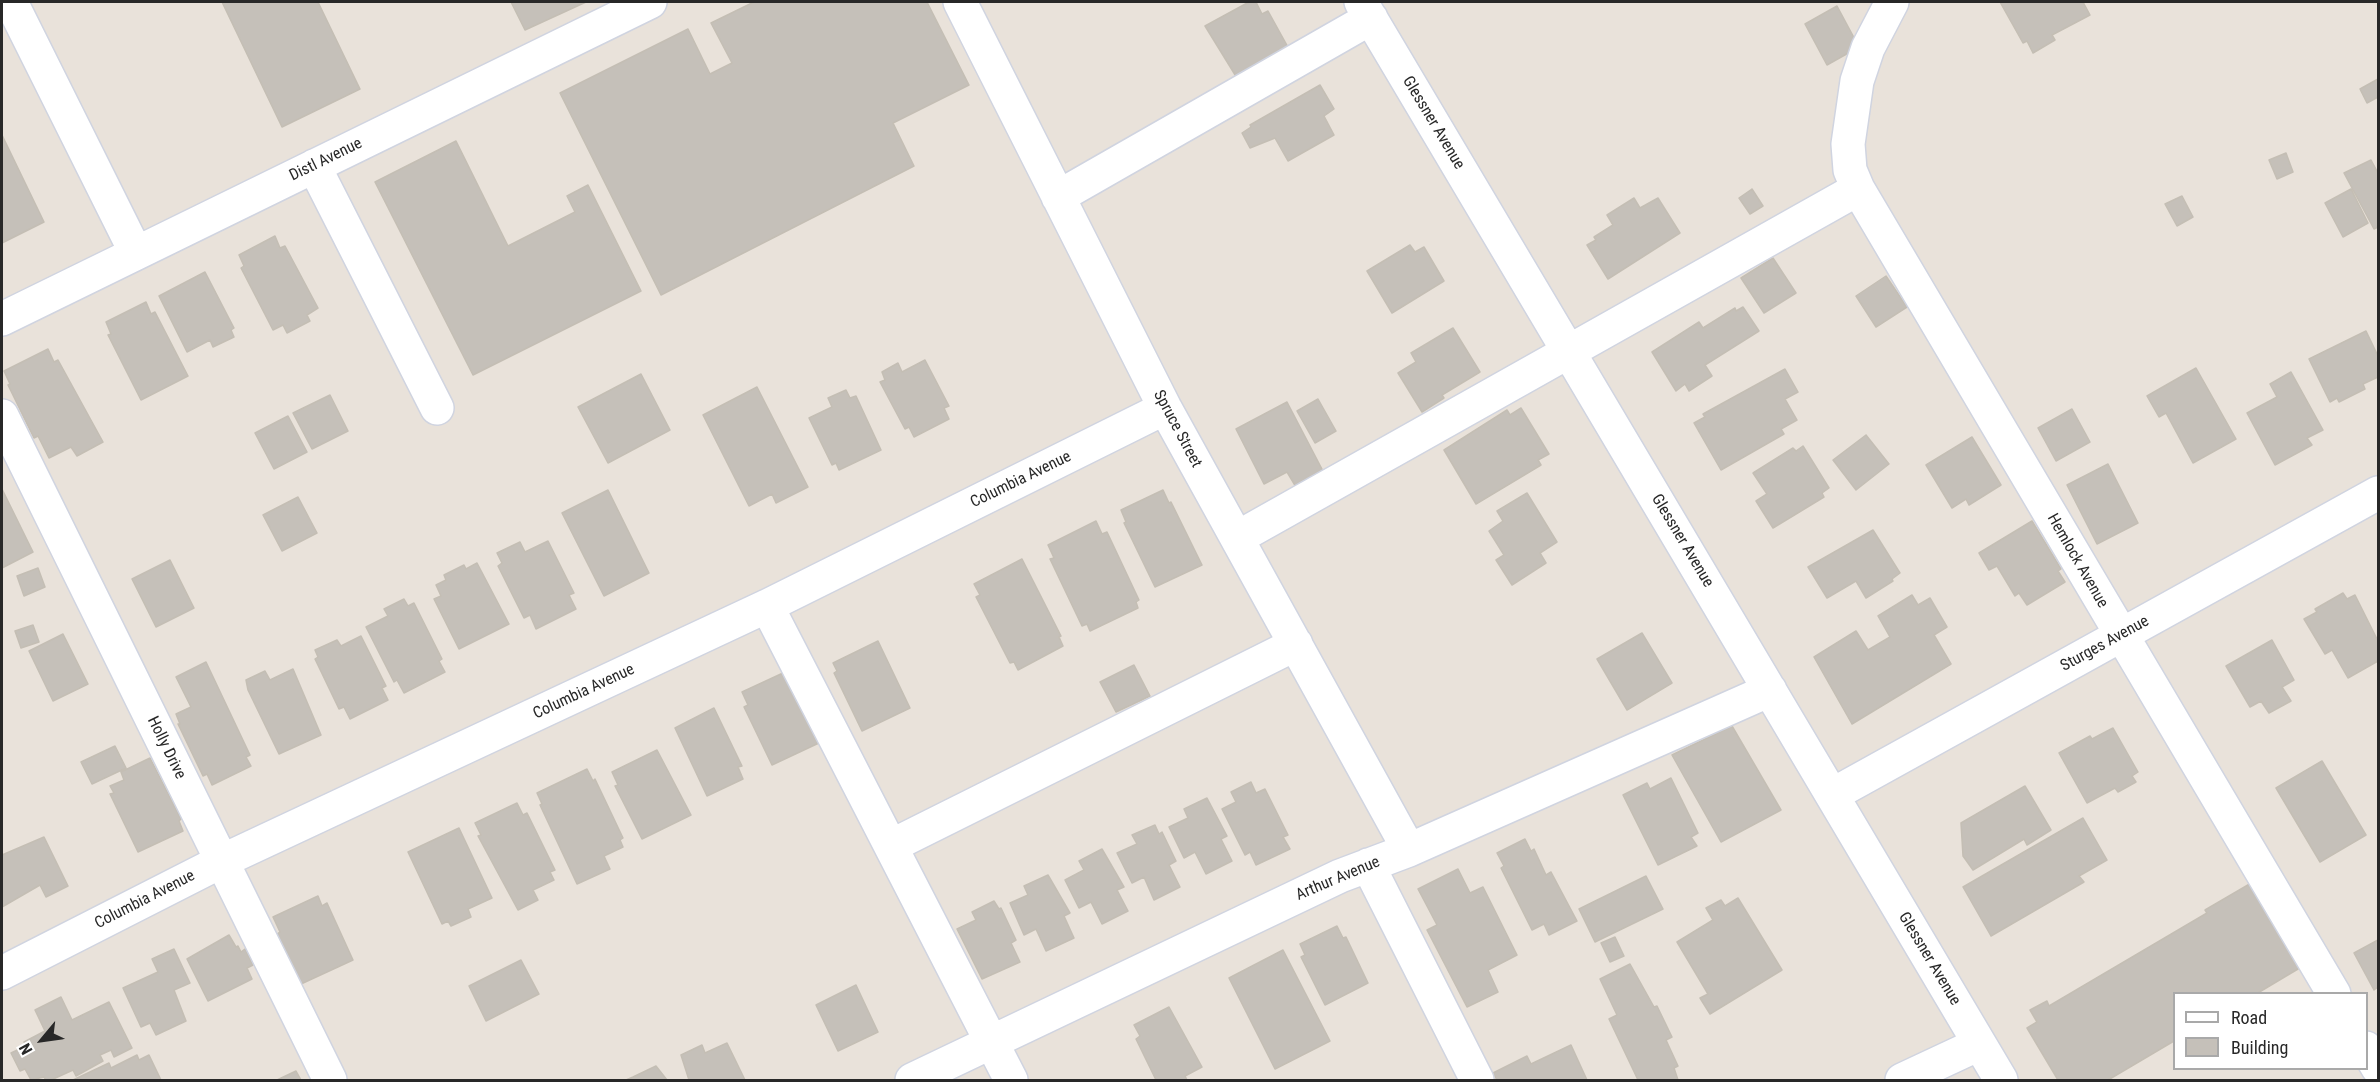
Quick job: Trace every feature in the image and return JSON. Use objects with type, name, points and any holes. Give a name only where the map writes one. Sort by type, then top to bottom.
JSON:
[{"type":"street","points":[[11,2],[136,253]]},
{"type":"street","name":"Distl Avenue","points":[[2,319],[650,2]]},
{"type":"street","name":"Spruce Street","points":[[960,2],[1165,408],[1409,850]]},
{"type":"street","name":"Hemlock Avenue","points":[[1892,2],[1882,17],[1860,70],[1851,119],[1848,144],[1850,170],[1858,189],[2120,636],[2333,992]]},
{"type":"street","points":[[1058,197],[1366,10]]},
{"type":"street","name":"Glessner Avenue","points":[[1366,10],[2001,1080]]},
{"type":"street","points":[[314,166],[437,408]]},
{"type":"street","points":[[1237,538],[1858,189]]},
{"type":"street","name":"Columbia Avenue","points":[[2,973],[222,861],[767,606],[1165,408]]},
{"type":"street","name":"Holly Drive","points":[[2,416],[330,1080]]},
{"type":"street","name":"Sturges Avenue","points":[[1832,795],[2379,493]]},
{"type":"street","points":[[767,606],[1011,1080]]},
{"type":"street","points":[[891,846],[1296,644]]},
{"type":"street","name":"Arthur Avenue","points":[[912,1080],[1330,881],[1409,850],[1770,690]]},
{"type":"street","points":[[1368,865],[1477,1080]]},
{"type":"street","points":[[1902,1080],[1979,1044]]},
{"type":"street","points":[[2368,1050],[2379,1068]]},
{"type":"building","points":[[222,2],[318,2],[360,89],[282,127]]},
{"type":"building","points":[[511,2],[586,2],[525,30]]},
{"type":"building","points":[[754,2],[927,2],[969,85],[893,123],[914,166],[661,295],[560,93],[688,29],[710,74],[732,63],[711,23]]},
{"type":"building","points":[[1249,2],[1256,2],[1262,14],[1268,11],[1289,49],[1237,78],[1205,26]]},
{"type":"building","points":[[2000,2],[2083,2],[2090,15],[2052,35],[2055,40],[2033,53],[2027,41],[2023,43]]},
{"type":"building","points":[[1837,6],[1859,47],[1827,65],[1805,24]]},
{"type":"building","points":[[2378,79],[2378,97],[2367,103],[2360,89]]},
{"type":"building","points":[[1320,85],[1334,109],[1324,116],[1334,135],[1288,161],[1275,138],[1250,148],[1242,133],[1251,127],[1250,125]]},
{"type":"building","points":[[2,135],[44,222],[2,243]]},
{"type":"building","points":[[456,141],[508,246],[575,212],[567,196],[588,185],[641,291],[473,375],[375,182]]},
{"type":"building","points":[[2286,153],[2293,172],[2277,179],[2269,160]]},
{"type":"building","points":[[2371,160],[2378,173],[2378,227],[2374,229],[2344,173]]},
{"type":"building","points":[[1752,189],[1763,206],[1750,214],[1739,198]]},
{"type":"building","points":[[2351,189],[2368,223],[2343,237],[2325,203]]},
{"type":"building","points":[[2182,196],[2193,217],[2177,226],[2165,204]]},
{"type":"building","points":[[1634,198],[1640,208],[1658,198],[1680,233],[1608,279],[1587,245],[1596,240],[1594,237],[1613,225],[1607,215]]},
{"type":"building","points":[[275,236],[280,248],[285,246],[318,308],[307,315],[310,321],[287,333],[283,325],[273,330],[241,268],[244,266],[239,255]]},
{"type":"building","points":[[1410,245],[1415,252],[1424,247],[1444,281],[1392,313],[1367,271]]},
{"type":"building","points":[[1773,258],[1796,293],[1764,313],[1741,278]]},
{"type":"building","points":[[205,272],[234,328],[231,330],[234,337],[213,347],[210,340],[187,352],[159,296]]},
{"type":"building","points":[[1886,276],[1907,307],[1876,327],[1856,296]]},
{"type":"building","points":[[146,302],[151,314],[155,312],[188,376],[141,400],[108,335],[111,334],[106,322]]},
{"type":"building","points":[[1743,307],[1759,331],[1705,365],[1712,376],[1689,391],[1685,384],[1676,391],[1652,352],[1699,322],[1703,328],[1735,308],[1736,311]]},
{"type":"building","points":[[1453,328],[1480,372],[1442,395],[1444,398],[1422,412],[1398,373],[1416,362],[1411,353]]},
{"type":"building","points":[[2366,331],[2378,356],[2378,377],[2363,384],[2365,389],[2339,402],[2337,398],[2330,402],[2309,359]]},
{"type":"building","points":[[48,349],[54,362],[58,360],[103,442],[77,456],[71,447],[49,458],[38,436],[34,438],[8,385],[10,384],[4,371]]},
{"type":"building","points":[[925,360],[949,406],[944,408],[949,419],[914,437],[909,427],[905,429],[880,382],[885,380],[882,372],[898,363],[902,372]]},
{"type":"building","points":[[2196,368],[2236,439],[2193,463],[2166,413],[2159,417],[2147,396]]},
{"type":"building","points":[[1785,369],[1798,392],[1785,399],[1797,420],[1781,429],[1784,434],[1721,470],[1694,423],[1705,417],[1703,414]]},
{"type":"building","points":[[2291,372],[2323,430],[2307,438],[2312,445],[2275,465],[2247,413],[2277,397],[2270,384]]},
{"type":"building","points":[[641,374],[670,430],[608,463],[578,407]]},
{"type":"building","points":[[757,387],[808,487],[776,503],[772,494],[749,506],[703,415]]},
{"type":"building","points":[[846,390],[850,398],[856,396],[881,450],[839,470],[836,463],[832,465],[809,418],[832,407],[828,398]]},
{"type":"building","points":[[330,395],[348,431],[312,449],[293,413]]},
{"type":"building","points":[[1318,399],[1336,431],[1315,443],[1297,411]]},
{"type":"building","points":[[1287,402],[1324,473],[1296,487],[1287,472],[1264,484],[1236,429]]},
{"type":"building","points":[[1521,408],[1549,454],[1538,460],[1541,465],[1476,504],[1444,450],[1507,410],[1510,415]]},
{"type":"building","points":[[2072,409],[2090,442],[2056,461],[2038,428]]},
{"type":"building","points":[[288,416],[307,452],[274,469],[255,433]]},
{"type":"building","points":[[1866,435],[1889,464],[1856,490],[1833,460]]},
{"type":"building","points":[[1972,437],[2001,485],[1969,505],[1966,499],[1952,508],[1926,465]]},
{"type":"building","points":[[1803,446],[1829,488],[1822,493],[1824,497],[1773,528],[1756,501],[1767,494],[1753,473],[1793,448],[1796,451]]},
{"type":"building","points":[[2108,464],[2138,523],[2097,544],[2067,485]]},
{"type":"building","points":[[2,489],[33,552],[2,568]]},
{"type":"building","points":[[608,490],[649,573],[604,596],[562,513]]},
{"type":"building","points":[[1163,490],[1202,565],[1155,587],[1124,523],[1126,522],[1121,510]]},
{"type":"building","points":[[1527,493],[1557,542],[1540,553],[1546,563],[1512,585],[1496,560],[1504,555],[1489,531],[1503,521],[1497,511]]},
{"type":"building","points":[[298,497],[317,533],[282,551],[263,515]]},
{"type":"building","points":[[1096,521],[1102,534],[1107,532],[1139,600],[1136,602],[1138,608],[1090,631],[1087,624],[1082,626],[1050,559],[1054,558],[1048,545]]},
{"type":"building","points":[[2032,521],[2061,569],[2058,571],[2065,582],[2027,605],[2019,593],[2015,596],[1997,566],[1989,570],[1979,553]]},
{"type":"building","points":[[1873,530],[1900,573],[1892,579],[1893,581],[1866,598],[1856,581],[1827,598],[1808,567]]},
{"type":"building","points":[[548,541],[574,593],[569,595],[576,609],[536,629],[530,615],[524,618],[498,566],[502,563],[497,553],[520,542],[525,552]]},
{"type":"building","points":[[1022,559],[1061,636],[1059,637],[1063,646],[1018,670],[1014,662],[1010,663],[976,597],[980,595],[974,584]]},
{"type":"building","points":[[170,560],[194,608],[156,627],[132,579]]},
{"type":"building","points":[[477,563],[509,624],[459,649],[434,599],[441,596],[436,585],[446,580],[444,575],[464,565],[466,569]]},
{"type":"building","points":[[38,568],[45,587],[24,596],[17,576]]},
{"type":"building","points":[[2343,593],[2347,599],[2355,595],[2378,641],[2378,661],[2348,678],[2332,650],[2325,654],[2304,619],[2317,612],[2315,609]]},
{"type":"building","points":[[1912,595],[1918,605],[1930,598],[1947,627],[1934,635],[1951,664],[1852,724],[1814,657],[1856,631],[1868,650],[1890,637],[1878,616]]},
{"type":"building","points":[[404,599],[408,606],[414,603],[442,659],[439,661],[445,672],[404,693],[397,680],[394,682],[366,627],[388,616],[384,609]]},
{"type":"building","points":[[33,625],[39,642],[21,648],[15,631]]},
{"type":"building","points":[[1642,633],[1672,683],[1627,710],[1597,659]]},
{"type":"building","points":[[63,634],[88,684],[53,701],[29,651]]},
{"type":"building","points":[[361,636],[386,686],[382,688],[388,700],[350,719],[344,707],[339,709],[315,659],[318,657],[315,650],[337,640],[341,646]]},
{"type":"building","points":[[2272,640],[2294,680],[2282,687],[2291,701],[2269,713],[2261,701],[2250,707],[2226,666]]},
{"type":"building","points":[[878,641],[910,708],[862,731],[834,673],[837,671],[833,663]]},
{"type":"building","points":[[206,662],[250,755],[246,757],[251,766],[212,785],[207,774],[203,776],[178,724],[180,724],[176,714],[191,707],[176,677]]},
{"type":"building","points":[[1134,665],[1150,696],[1116,712],[1100,682]]},
{"type":"building","points":[[293,669],[321,735],[279,754],[248,690],[246,680],[265,671],[270,680]]},
{"type":"building","points":[[783,673],[789,686],[793,684],[821,742],[772,765],[744,707],[748,705],[742,692]]},
{"type":"building","points":[[714,708],[742,766],[738,767],[743,779],[707,796],[675,728]]},
{"type":"building","points":[[1732,726],[1781,810],[1721,842],[1672,755]]},
{"type":"building","points":[[2113,728],[2138,772],[2132,776],[2136,782],[2118,792],[2115,788],[2087,803],[2059,753],[2090,736],[2092,739]]},
{"type":"building","points":[[115,746],[126,768],[92,784],[81,762]]},
{"type":"building","points":[[657,750],[691,815],[642,839],[615,786],[618,785],[612,772]]},
{"type":"building","points":[[150,758],[181,819],[179,821],[183,831],[138,852],[110,794],[114,793],[110,786],[124,780],[121,772]]},
{"type":"building","points":[[2322,761],[2366,835],[2320,862],[2276,788]]},
{"type":"building","points":[[587,769],[593,781],[595,779],[623,838],[620,840],[623,847],[604,856],[610,869],[577,884],[540,805],[542,804],[537,793]]},
{"type":"building","points":[[1671,778],[1698,833],[1691,837],[1697,846],[1658,865],[1623,795],[1647,783],[1650,789]]},
{"type":"building","points":[[1251,782],[1256,793],[1265,789],[1288,835],[1283,837],[1290,849],[1256,865],[1250,852],[1245,855],[1222,809],[1236,802],[1231,792]]},
{"type":"building","points":[[2025,786],[2051,830],[2027,845],[2024,839],[1973,870],[1963,856],[1961,823]]},
{"type":"building","points":[[1207,798],[1227,836],[1221,839],[1232,861],[1206,874],[1195,852],[1184,858],[1169,827],[1188,818],[1184,809]]},
{"type":"building","points":[[517,803],[523,815],[527,813],[555,870],[550,872],[554,880],[533,890],[538,900],[518,910],[478,836],[481,835],[475,823]]},
{"type":"building","points":[[2083,818],[2107,860],[2079,876],[2084,882],[1991,936],[1963,887]]},
{"type":"building","points":[[1155,825],[1159,834],[1162,832],[1176,861],[1169,865],[1180,887],[1154,900],[1144,877],[1132,883],[1117,853],[1137,844],[1132,835]]},
{"type":"building","points":[[459,828],[492,898],[468,909],[471,917],[451,926],[448,921],[442,924],[408,852]]},
{"type":"building","points":[[44,837],[68,886],[46,897],[40,885],[2,907],[2,855]]},
{"type":"building","points":[[1525,839],[1531,851],[1534,849],[1546,875],[1551,872],[1577,921],[1549,935],[1544,924],[1532,930],[1501,868],[1504,866],[1497,853]]},
{"type":"building","points":[[1102,849],[1124,887],[1117,890],[1128,911],[1102,924],[1091,902],[1079,908],[1065,880],[1084,870],[1079,861]]},
{"type":"building","points":[[1458,869],[1470,893],[1483,887],[1517,955],[1488,970],[1498,992],[1467,1007],[1427,930],[1437,925],[1418,889]]},
{"type":"building","points":[[1048,875],[1070,913],[1064,916],[1074,938],[1046,951],[1036,929],[1024,935],[1010,903],[1028,895],[1024,886]]},
{"type":"building","points":[[1646,876],[1663,909],[1595,942],[1579,909]]},
{"type":"building","points":[[2253,882],[2303,966],[2259,992],[2173,992],[2173,1042],[2108,1080],[2058,1080],[2027,1028],[2037,1022],[2030,1010],[2047,1001],[2049,1006],[2207,913],[2205,910]]},
{"type":"building","points":[[318,896],[322,906],[327,903],[353,960],[301,984],[277,934],[280,932],[273,917]]},
{"type":"building","points":[[1738,898],[1782,970],[1710,1014],[1700,998],[1708,994],[1677,942],[1713,920],[1706,908],[1721,900],[1725,906]]},
{"type":"building","points":[[994,901],[999,909],[1001,908],[1016,940],[1011,943],[1020,962],[982,979],[957,929],[976,920],[972,912]]},
{"type":"building","points":[[1337,926],[1343,938],[1346,937],[1368,983],[1325,1005],[1301,957],[1305,955],[1300,944]]},
{"type":"building","points":[[229,935],[241,952],[245,949],[253,965],[247,968],[252,979],[208,1001],[187,959]]},
{"type":"building","points":[[1615,937],[1624,956],[1610,962],[1601,943]]},
{"type":"building","points":[[2378,940],[2378,987],[2374,990],[2354,953]]},
{"type":"building","points":[[174,949],[190,983],[174,990],[186,1021],[156,1035],[150,1023],[141,1027],[123,988],[158,972],[152,959]]},
{"type":"building","points":[[1283,950],[1330,1041],[1275,1069],[1229,978]]},
{"type":"building","points":[[521,960],[539,994],[486,1021],[469,986]]},
{"type":"building","points":[[1630,964],[1654,1007],[1657,1006],[1672,1037],[1666,1040],[1678,1066],[1674,1068],[1678,1080],[1638,1080],[1609,1019],[1617,1015],[1600,979]]},
{"type":"building","points":[[856,985],[878,1032],[838,1051],[816,1005]]},
{"type":"building","points":[[61,997],[72,1020],[109,1002],[132,1048],[114,1057],[111,1050],[100,1055],[103,1061],[76,1076],[73,1070],[51,1080],[46,1080],[44,1077],[31,1080],[25,1069],[20,1071],[11,1053],[26,1046],[24,1042],[45,1031],[35,1010]]},
{"type":"building","points":[[1169,1007],[1202,1067],[1185,1076],[1187,1080],[1156,1080],[1136,1039],[1140,1036],[1134,1025]]},
{"type":"building","points":[[727,1043],[745,1080],[689,1080],[681,1055],[702,1045],[705,1053]]},
{"type":"building","points":[[1571,1045],[1587,1080],[1497,1080],[1493,1073],[1527,1056],[1531,1064]]},
{"type":"building","points":[[137,1055],[139,1060],[149,1055],[161,1080],[73,1080],[109,1063],[111,1068]]},
{"type":"building","points":[[656,1066],[667,1080],[626,1080],[633,1077]]},
{"type":"building","points":[[296,1071],[301,1080],[277,1080]]}]
